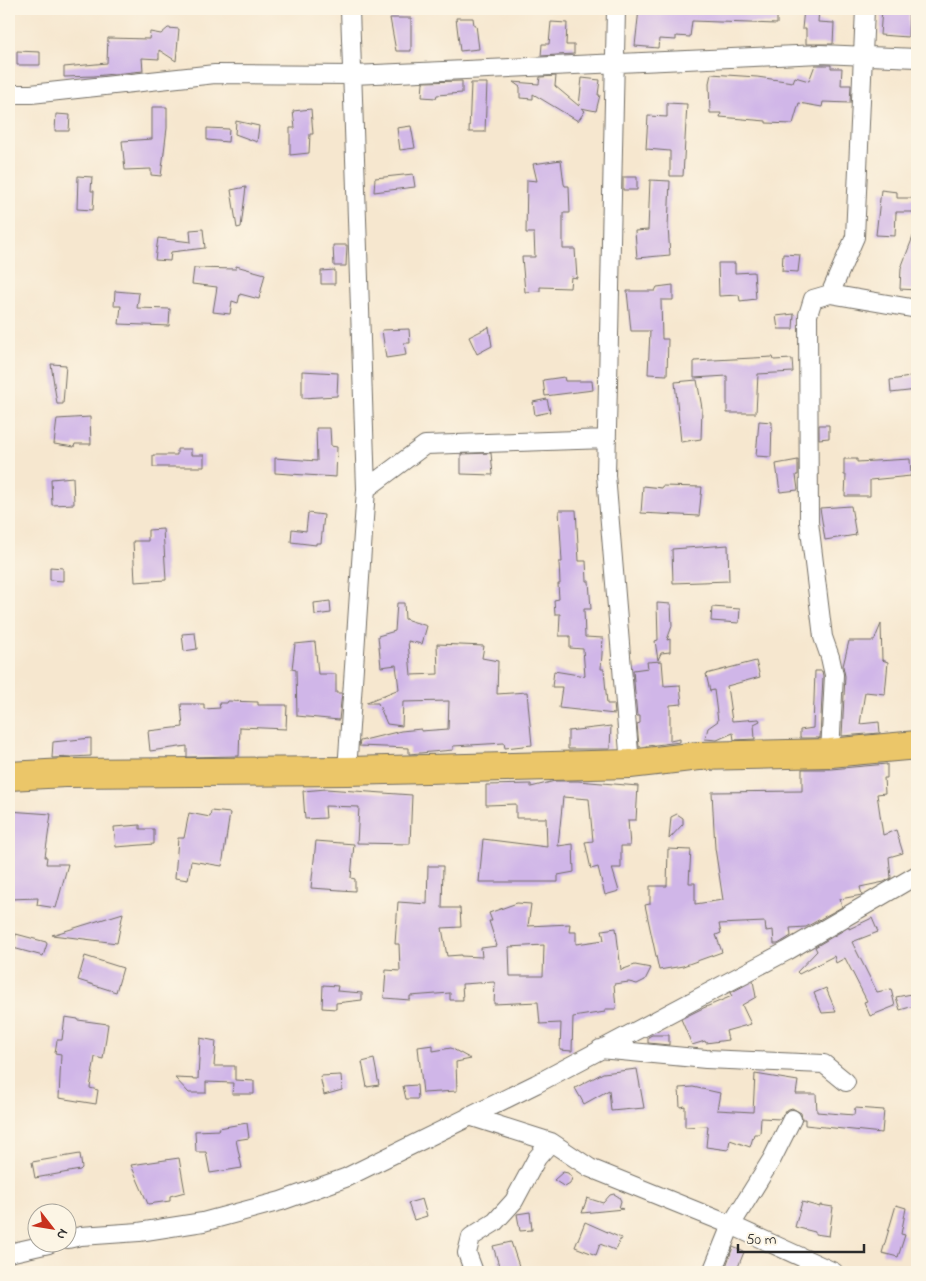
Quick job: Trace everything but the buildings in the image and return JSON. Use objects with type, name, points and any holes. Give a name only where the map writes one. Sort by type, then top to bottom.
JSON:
[{"type":"highway","points":[[9,776],[65,773],[347,771],[630,764],[699,756],[830,753],[917,746]]},
{"type":"street","points":[[347,771],[366,489],[350,9]]},
{"type":"street","points":[[616,9],[606,475],[630,764]]},
{"type":"street","points":[[830,294],[855,237],[865,9]]},
{"type":"street","points":[[9,94],[32,94],[215,74],[353,75],[820,54],[917,58]]},
{"type":"street","points":[[830,753],[834,674],[822,637],[809,522],[808,315],[813,299],[830,294],[917,309]]},
{"type":"street","points":[[366,489],[425,444],[607,439]]},
{"type":"street","points":[[78,1237],[140,1232],[203,1222],[281,1201],[345,1178],[536,1084],[787,951],[917,875]]},
{"type":"street","points":[[600,1049],[706,1059],[824,1064],[846,1082]]},
{"type":"street","points":[[469,1116],[551,1142],[590,1168],[731,1225],[834,1272]]},
{"type":"street","points":[[712,1272],[731,1225],[772,1160],[792,1118]]},
{"type":"street","points":[[474,1272],[467,1254],[471,1237],[495,1222],[514,1201],[538,1158],[551,1142]]},
{"type":"street","points":[[9,1253],[28,1249]]}]
